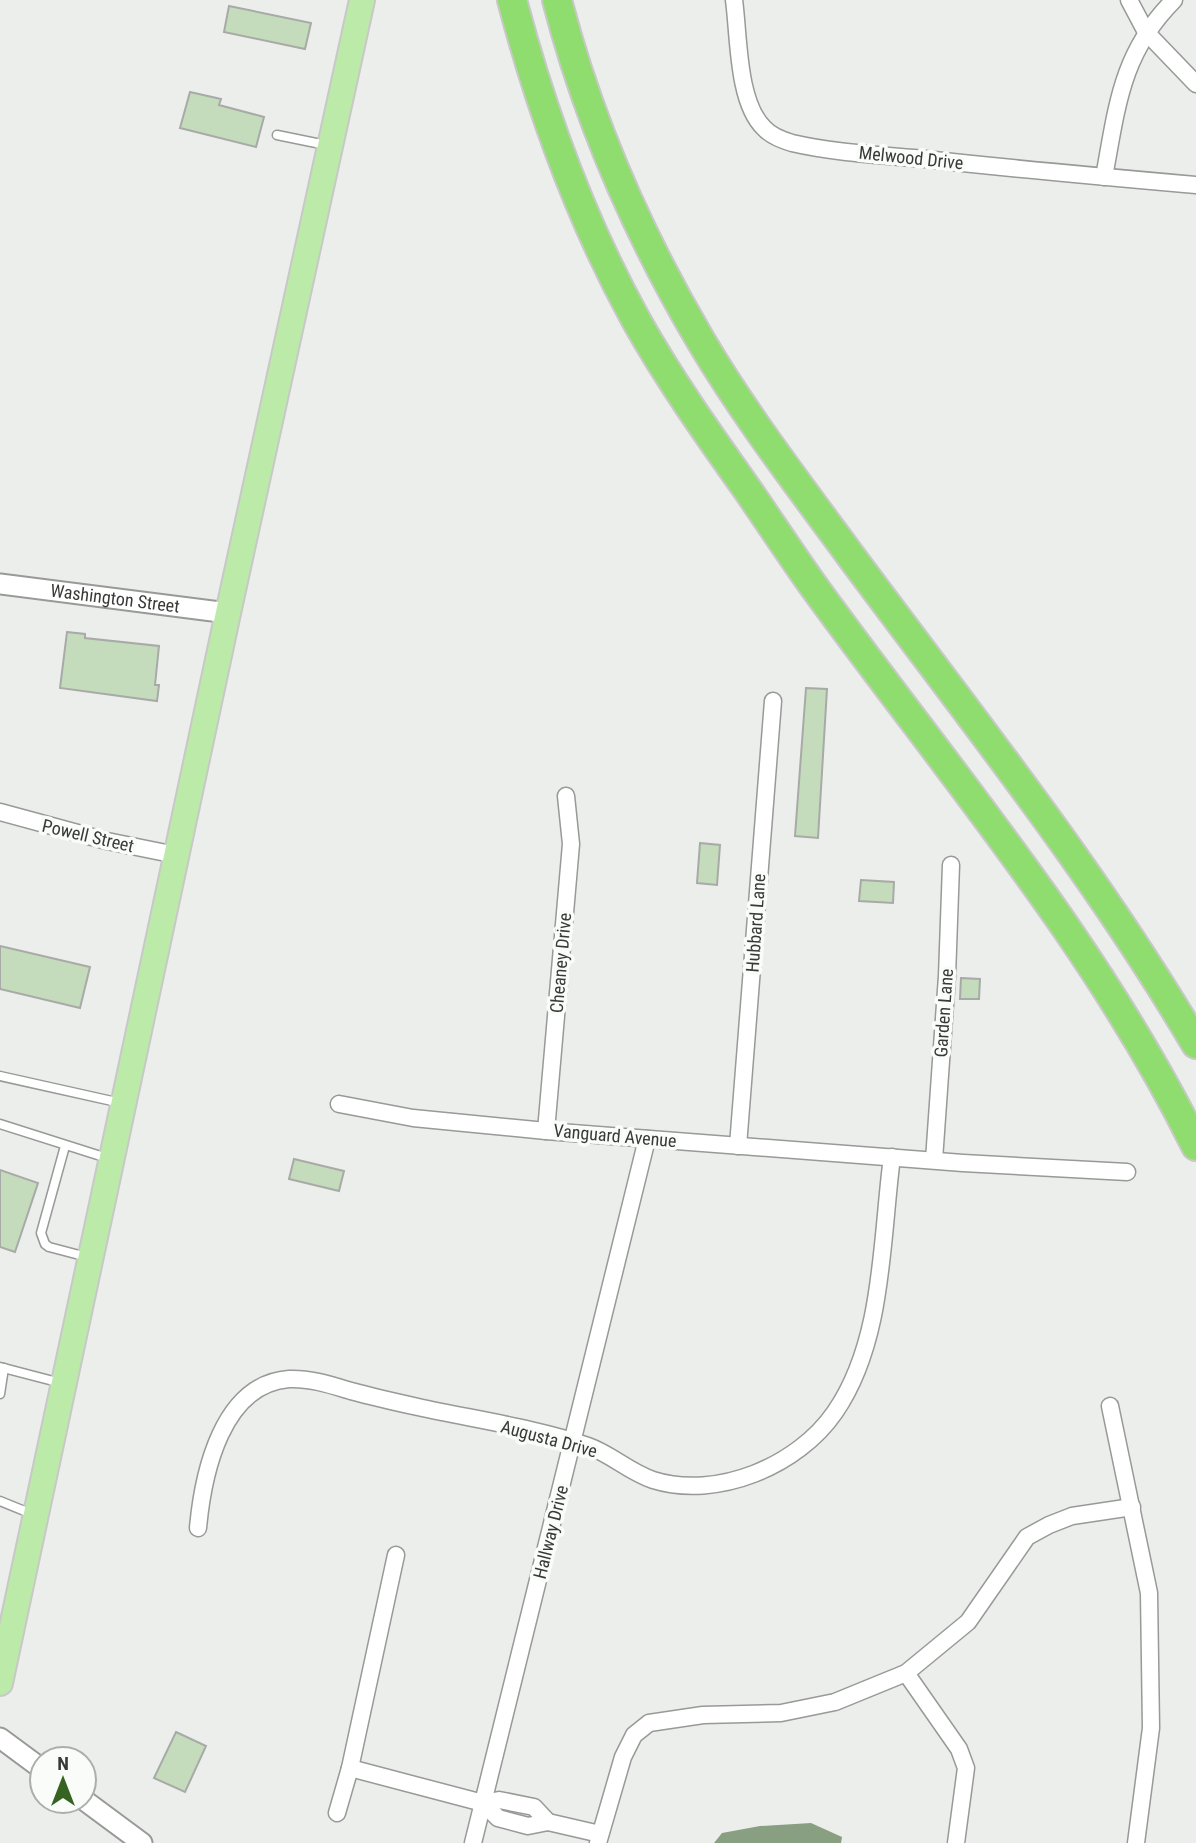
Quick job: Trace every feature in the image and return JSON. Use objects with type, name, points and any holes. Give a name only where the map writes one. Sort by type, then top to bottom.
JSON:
[{"type":"highway","points":[[512,0],[562,157],[615,278],[657,356],[680,394],[812,584],[1004,840],[1102,980],[1168,1091],[1196,1146]]},
{"type":"highway","points":[[557,0],[581,82],[622,188],[661,269],[702,343],[789,472],[1097,891],[1160,984],[1196,1044]]},
{"type":"main road","points":[[0,1683],[358,1]]},
{"type":"street","name":"Melwood Drive","points":[[734,0],[748,103],[764,129],[776,137],[806,145],[861,152],[1196,185]]},
{"type":"street","points":[[1129,0],[1146,32],[1196,84]]},
{"type":"street","points":[[1104,177],[1124,80],[1137,47],[1146,32],[1174,0]]},
{"type":"street","name":"Washington Street","points":[[0,583],[228,612]]},
{"type":"street","name":"Hubbard Lane","points":[[738,1146],[773,701]]},
{"type":"street","name":"Cheaney Drive","points":[[546,1130],[572,844],[566,796]]},
{"type":"street","name":"Powell Street","points":[[0,812],[94,838],[176,855]]},
{"type":"street","name":"Garden Lane","points":[[934,1160],[947,976],[951,865]]},
{"type":"street","name":"Vanguard Avenue","points":[[339,1104],[413,1118],[647,1139],[934,1160]]},
{"type":"street","name":"Hallway Drive","points":[[473,1843],[647,1139]]},
{"type":"street","name":"Augusta Drive","points":[[198,1528],[208,1474],[229,1416],[249,1394],[275,1382],[289,1379],[316,1382],[573,1442],[599,1451],[631,1471],[656,1481],[700,1486],[730,1481],[760,1471],[788,1456],[813,1437],[842,1400],[866,1342],[879,1280],[892,1157]]},
{"type":"street","points":[[934,1160],[1127,1172]]},
{"type":"street","points":[[1110,1406],[1149,1593],[1151,1728],[1136,1843]]},
{"type":"street","points":[[350,1768],[483,1803],[499,1800],[534,1808],[548,1822],[599,1839],[623,1757],[634,1735],[649,1723],[704,1715],[781,1713],[835,1702],[906,1673],[968,1622],[1027,1537],[1072,1516],[1132,1507]]},
{"type":"street","points":[[337,1813],[350,1768],[396,1555]]},
{"type":"street","points":[[906,1673],[959,1749],[966,1768],[956,1843]]},
{"type":"street","points":[[0,1738],[28,1759]]},
{"type":"street","points":[[98,1810],[142,1843]]},
{"type":"lane","points":[[278,135],[329,146]]},
{"type":"lane","points":[[0,1076],[124,1104]]},
{"type":"lane","points":[[0,1124],[111,1159]]},
{"type":"lane","points":[[65,1146],[43,1225],[42,1240],[49,1247],[90,1257]]},
{"type":"lane","points":[[0,1394],[2,1367],[63,1383]]},
{"type":"lane","points":[[0,1501],[35,1515]]},
{"type":"shaded area","points":[[811,1823],[842,1837],[841,1843],[714,1843],[722,1833],[760,1826]]},
{"type":"building","points":[[229,6],[311,23],[305,49],[224,32]]},
{"type":"building","points":[[190,92],[221,99],[219,105],[264,117],[256,147],[180,128]]},
{"type":"building","points":[[67,632],[85,634],[85,638],[159,646],[155,685],[159,685],[157,701],[60,688]]},
{"type":"building","points":[[806,688],[827,689],[818,838],[795,836]]},
{"type":"building","points":[[700,843],[720,845],[717,885],[697,883]]},
{"type":"building","points":[[861,880],[894,882],[893,903],[859,901]]},
{"type":"building","points":[[0,946],[90,967],[80,1008],[0,989]]},
{"type":"building","points":[[961,978],[980,979],[979,999],[960,999]]},
{"type":"building","points":[[294,1159],[344,1171],[339,1191],[289,1179]]},
{"type":"building","points":[[0,1170],[38,1183],[15,1252],[0,1247]]},
{"type":"building","points":[[176,1732],[206,1746],[185,1792],[154,1778]]}]
